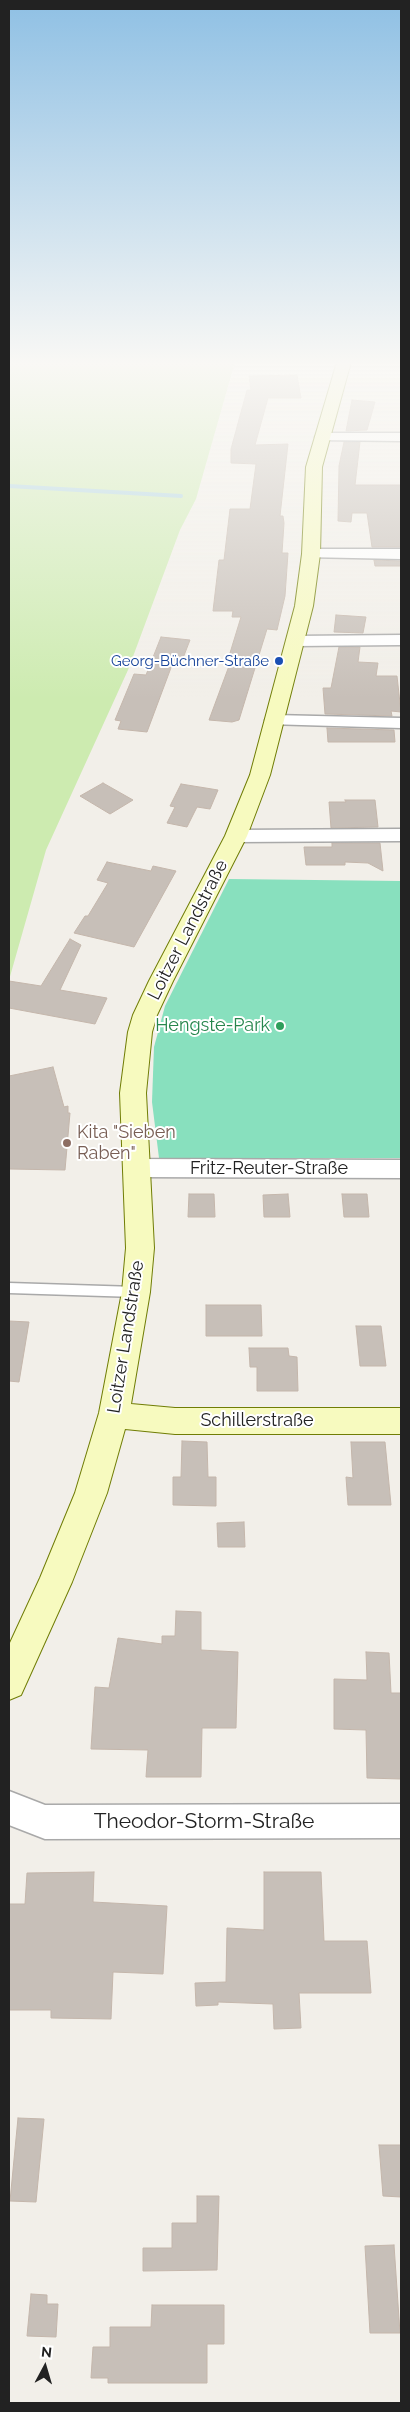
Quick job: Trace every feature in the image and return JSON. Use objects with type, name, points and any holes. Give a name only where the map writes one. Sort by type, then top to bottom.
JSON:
[{"type":"main road","name":"Loitzer Landstraße","points":[[9,1683],[55,1582],[91,1493],[114,1413],[136,1292],[140,1248],[134,1092],[140,1032],[145,1015],[161,981],[236,836],[260,774],[304,606],[311,554],[314,475]]},
{"type":"main road","name":"Schillerstraße","points":[[114,1413],[132,1417],[175,1421],[401,1421]]},
{"type":"street","points":[[311,554],[401,554]]},
{"type":"street","points":[[296,641],[401,640]]},
{"type":"street","points":[[274,720],[401,723]]},
{"type":"street","points":[[236,836],[401,835]]},
{"type":"street","name":"Fritz-Reuter-Straße","points":[[137,1168],[401,1169]]},
{"type":"street","name":"Theodor-Storm-Straße","points":[[9,1808],[45,1822],[401,1822]]},
{"type":"lane","points":[[9,1288],[136,1292]]},
{"type":"green space","points":[[9,475],[203,475],[196,499],[180,530],[128,670],[46,850],[9,980]]},
{"type":"green space","name":"Hengste-Park","points":[[229,879],[401,881],[401,1158],[159,1158],[152,1102],[154,1047],[165,1006]]},
{"type":"building","points":[[255,475],[285,475],[280,516],[283,516],[284,523],[282,553],[288,553],[285,596],[277,630],[267,629],[239,720],[232,722],[209,720],[229,666],[226,666],[241,617],[232,617],[233,611],[213,611],[219,560],[224,560],[230,509],[250,509]]},
{"type":"building","points":[[339,475],[356,475],[355,485],[401,485],[401,547],[372,547],[367,513],[352,513],[351,522],[338,521]]},
{"type":"building","points":[[374,560],[401,561],[401,566],[375,566]]},
{"type":"building","points":[[336,615],[366,617],[363,633],[334,632]]},
{"type":"building","points":[[161,637],[190,640],[183,658],[175,657],[147,732],[118,729],[121,721],[115,720],[134,674],[146,675]]},
{"type":"building","points":[[339,647],[360,647],[358,662],[378,663],[376,676],[397,676],[401,712],[391,711],[392,716],[325,714],[323,688],[331,688]]},
{"type":"building","points":[[327,728],[394,730],[395,742],[328,742]]},
{"type":"building","points":[[103,783],[133,800],[110,814],[80,796]]},
{"type":"building","points":[[181,784],[218,790],[210,809],[197,807],[187,827],[167,823],[175,807],[170,806]]},
{"type":"building","points":[[345,800],[375,800],[378,827],[331,828],[329,802],[346,802]]},
{"type":"building","points":[[332,843],[380,843],[383,871],[368,863],[345,862],[345,865],[306,865],[304,847],[332,847]]},
{"type":"building","points":[[107,862],[151,871],[153,866],[176,871],[134,947],[74,933],[85,916],[88,916],[108,883],[97,880]]},
{"type":"building","points":[[70,939],[81,945],[60,990],[107,998],[95,1024],[9,1008],[9,981],[41,986]]},
{"type":"building","points":[[53,1067],[64,1107],[68,1106],[68,1113],[70,1113],[65,1170],[9,1169],[9,1076]]},
{"type":"building","points":[[189,1194],[214,1194],[215,1217],[188,1217]]},
{"type":"building","points":[[288,1194],[290,1217],[264,1217],[263,1195]]},
{"type":"building","points":[[342,1194],[367,1194],[369,1217],[344,1217]]},
{"type":"building","points":[[206,1305],[261,1305],[262,1336],[206,1336]]},
{"type":"building","points":[[9,1321],[29,1322],[19,1382],[9,1381]]},
{"type":"building","points":[[356,1326],[381,1326],[386,1366],[360,1366]]},
{"type":"building","points":[[249,1348],[288,1348],[289,1356],[297,1357],[298,1391],[257,1391],[257,1367],[250,1367]]},
{"type":"building","points":[[182,1441],[207,1442],[208,1477],[216,1477],[216,1506],[173,1505],[173,1477],[181,1477]]},
{"type":"building","points":[[351,1442],[385,1442],[391,1505],[348,1505],[346,1477],[353,1478]]},
{"type":"building","points":[[244,1522],[245,1547],[218,1547],[217,1523]]},
{"type":"building","points":[[176,1611],[201,1612],[201,1650],[238,1652],[236,1728],[202,1728],[201,1777],[146,1777],[148,1750],[91,1749],[95,1687],[109,1688],[118,1638],[162,1644],[162,1636],[175,1636]]},
{"type":"building","points":[[366,1652],[389,1653],[391,1693],[401,1693],[401,1779],[367,1778],[366,1730],[334,1729],[334,1679],[367,1680]]},
{"type":"building","points":[[94,1872],[93,1902],[167,1906],[163,1974],[113,1972],[111,2019],[51,2018],[51,2010],[9,2010],[9,1904],[25,1904],[27,1873]]},
{"type":"building","points":[[264,1872],[321,1872],[324,1941],[367,1941],[371,1993],[299,1993],[301,2028],[274,2029],[273,2004],[218,2002],[218,2005],[196,2006],[195,1983],[226,1982],[227,1928],[264,1930]]},
{"type":"building","points":[[18,2118],[44,2119],[36,2202],[10,2201]]},
{"type":"building","points":[[379,2145],[401,2145],[401,2197],[383,2196]]},
{"type":"building","points":[[197,2196],[219,2196],[217,2270],[143,2271],[143,2248],[172,2248],[172,2223],[197,2223]]},
{"type":"building","points":[[394,2245],[400,2333],[370,2333],[365,2246]]},
{"type":"building","points":[[31,2294],[47,2295],[47,2304],[58,2304],[56,2337],[27,2336]]},
{"type":"building","points":[[152,2305],[224,2305],[224,2344],[207,2344],[207,2383],[108,2383],[108,2378],[91,2378],[93,2347],[110,2347],[110,2327],[151,2327]]},
{"type":"waterway","points":[[9,486],[181,496]]},
{"type":"place","name":"Georg-Büchner-Straße","points":[[279,661]]},
{"type":"place","name":"Hengste-Park","points":[[280,1026]]},
{"type":"place","name":"Kita \"Sieben Raben\"","points":[[67,1143]]}]
